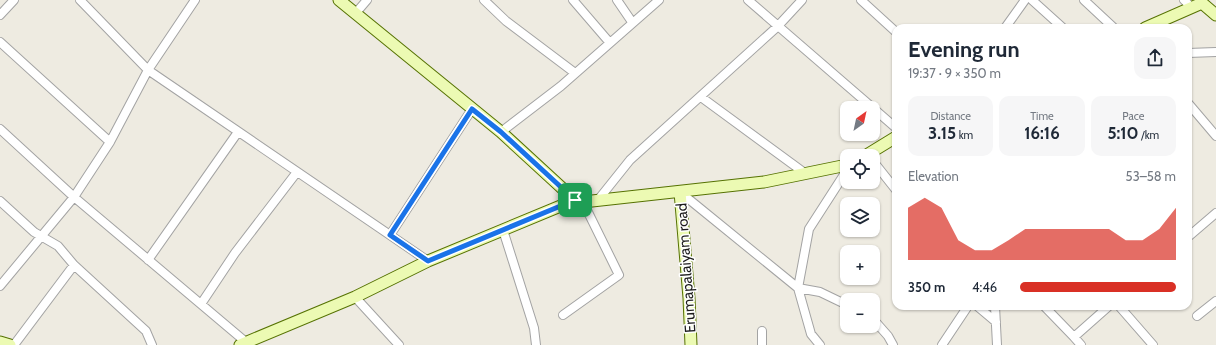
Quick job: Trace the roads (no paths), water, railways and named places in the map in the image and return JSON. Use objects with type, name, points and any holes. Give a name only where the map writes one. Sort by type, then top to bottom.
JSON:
[{"type":"street","points":[[0,14],[14,0]]},
{"type":"street","points":[[80,0],[148,70],[428,261]]},
{"type":"street","points":[[0,286],[74,198],[110,142],[148,70],[195,0]]},
{"type":"street","points":[[340,0],[355,14],[501,132],[579,201],[619,275],[563,315]]},
{"type":"street","points":[[355,14],[367,0]]},
{"type":"street","points":[[484,0],[506,21],[575,73]]},
{"type":"street","points":[[573,0],[610,43]]},
{"type":"street","points":[[617,0],[632,22]]},
{"type":"street","points":[[501,132],[575,73],[659,0]]},
{"type":"street","points":[[748,0],[777,27],[865,101]]},
{"type":"street","points":[[598,200],[630,160],[777,27],[802,0]]},
{"type":"street","points":[[861,0],[892,28]]},
{"type":"street","points":[[1008,24],[1025,0]]},
{"type":"street","points":[[1032,0],[1059,24]]},
{"type":"street","points":[[1084,0],[1110,24]]},
{"type":"street","points":[[1152,24],[1187,4],[1203,1],[1216,15]]},
{"type":"street","points":[[0,42],[110,142]]},
{"type":"street","points":[[1192,53],[1216,52]]},
{"type":"street","points":[[701,97],[806,174]]},
{"type":"street","points":[[390,235],[472,109]]},
{"type":"street","points":[[1192,109],[1216,136]]},
{"type":"street","points":[[880,114],[892,125]]},
{"type":"street","points":[[0,129],[74,198],[201,304],[243,344],[355,297],[428,261],[579,201],[680,192],[764,182],[840,167]]},
{"type":"street","points":[[148,260],[238,132]]},
{"type":"street","points":[[879,149],[892,140]]},
{"type":"street","points":[[880,171],[892,185]]},
{"type":"street","points":[[201,304],[235,253],[297,172]]},
{"type":"street","points":[[820,345],[811,334],[798,288],[809,229],[840,181]]},
{"type":"street","points":[[680,192],[798,288],[820,292],[840,302]]},
{"type":"street","name":"Erumapalaiyam road","points":[[680,192],[689,298],[691,345]]},
{"type":"street","points":[[0,201],[41,237],[58,246],[74,265],[146,331],[152,345]]},
{"type":"street","points":[[1192,234],[1216,213]]},
{"type":"street","points":[[503,230],[534,328],[536,345]]},
{"type":"street","points":[[14,345],[74,265]]},
{"type":"street","points":[[355,297],[399,345]]},
{"type":"street","points":[[1197,316],[1216,301]]},
{"type":"street","points":[[942,345],[965,310]]},
{"type":"street","points":[[982,310],[996,322]]},
{"type":"street","points":[[995,310],[997,345]]},
{"type":"street","points":[[1048,310],[1081,345]]},
{"type":"street","points":[[1074,337],[1104,310]]},
{"type":"street","points":[[1122,310],[1153,345]]},
{"type":"street","points":[[880,328],[893,345]]},
{"type":"street","points":[[762,331],[762,345]]},
{"type":"street","points":[[0,342],[10,345]]}]
